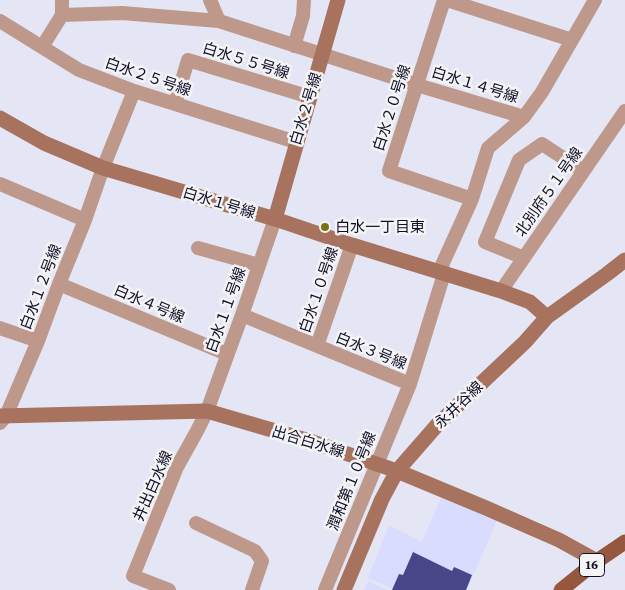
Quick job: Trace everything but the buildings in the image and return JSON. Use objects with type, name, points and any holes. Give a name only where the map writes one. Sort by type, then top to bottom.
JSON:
[{"type":"main road","name":"16","points":[[561,590],[597,561],[625,542]]},
{"type":"street","points":[[42,47],[62,15],[62,0]]},
{"type":"street","points":[[210,0],[219,21]]},
{"type":"street","points":[[294,46],[303,16],[304,0]]},
{"type":"street","name":"白水２号線","points":[[275,219],[338,0]]},
{"type":"street","points":[[446,0],[572,40]]},
{"type":"street","name":"白水２０号線","points":[[446,0],[389,171],[472,199]]},
{"type":"street","points":[[444,274],[442,265],[472,199],[488,148],[524,117],[542,92],[595,0]]},
{"type":"street","name":"白水１４号線","points":[[62,15],[122,14],[219,21],[417,85],[524,117]]},
{"type":"street","name":"白水２５号線","points":[[0,21],[79,70],[134,91],[296,142]]},
{"type":"street","name":"白水５５号線","points":[[175,104],[188,60],[310,97]]},
{"type":"street","name":"白水１２号線","points":[[2,418],[38,341],[134,91]]},
{"type":"street","name":"北別府５１号線","points":[[501,291],[625,111]]},
{"type":"street","name":"白水１号線","points":[[0,118],[44,144],[103,168],[275,219],[501,291],[530,302],[547,317]]},
{"type":"street","points":[[524,258],[485,242],[519,160],[542,144],[583,171]]},
{"type":"street","points":[[0,184],[85,220]]},
{"type":"street","name":"白水１１号線","points":[[207,411],[275,219]]},
{"type":"street","name":"白水１０号線","points":[[317,346],[352,245]]},
{"type":"street","points":[[198,248],[259,264]]},
{"type":"street","name":"永井谷線","points":[[344,590],[382,499],[397,471],[438,424],[525,342],[547,317],[625,260]]},
{"type":"street","name":"白水３号線","points":[[242,315],[410,384],[444,274]]},
{"type":"street","name":"白水４号線","points":[[59,284],[227,354]]},
{"type":"street","points":[[0,328],[38,341]]},
{"type":"street","name":"潤和第１０号線","points":[[325,590],[410,384]]},
{"type":"street","name":"出合白水線","points":[[2,418],[207,411],[313,442],[397,471],[559,540],[597,561]]},
{"type":"street","name":"井出白水線","points":[[139,582],[177,467],[207,411]]},
{"type":"street","points":[[196,523],[255,550],[262,561],[252,590]]},
{"type":"street","points":[[348,535],[364,541]]},
{"type":"street","points":[[139,582],[169,590]]},
{"type":"shaded area","points":[[442,495],[497,520],[467,590],[396,590],[368,578],[389,525],[422,542]]},
{"type":"shaded area","points":[[368,581],[387,590],[364,590]]},
{"type":"place","name":"白水一丁目東","points":[[325,227]]}]
